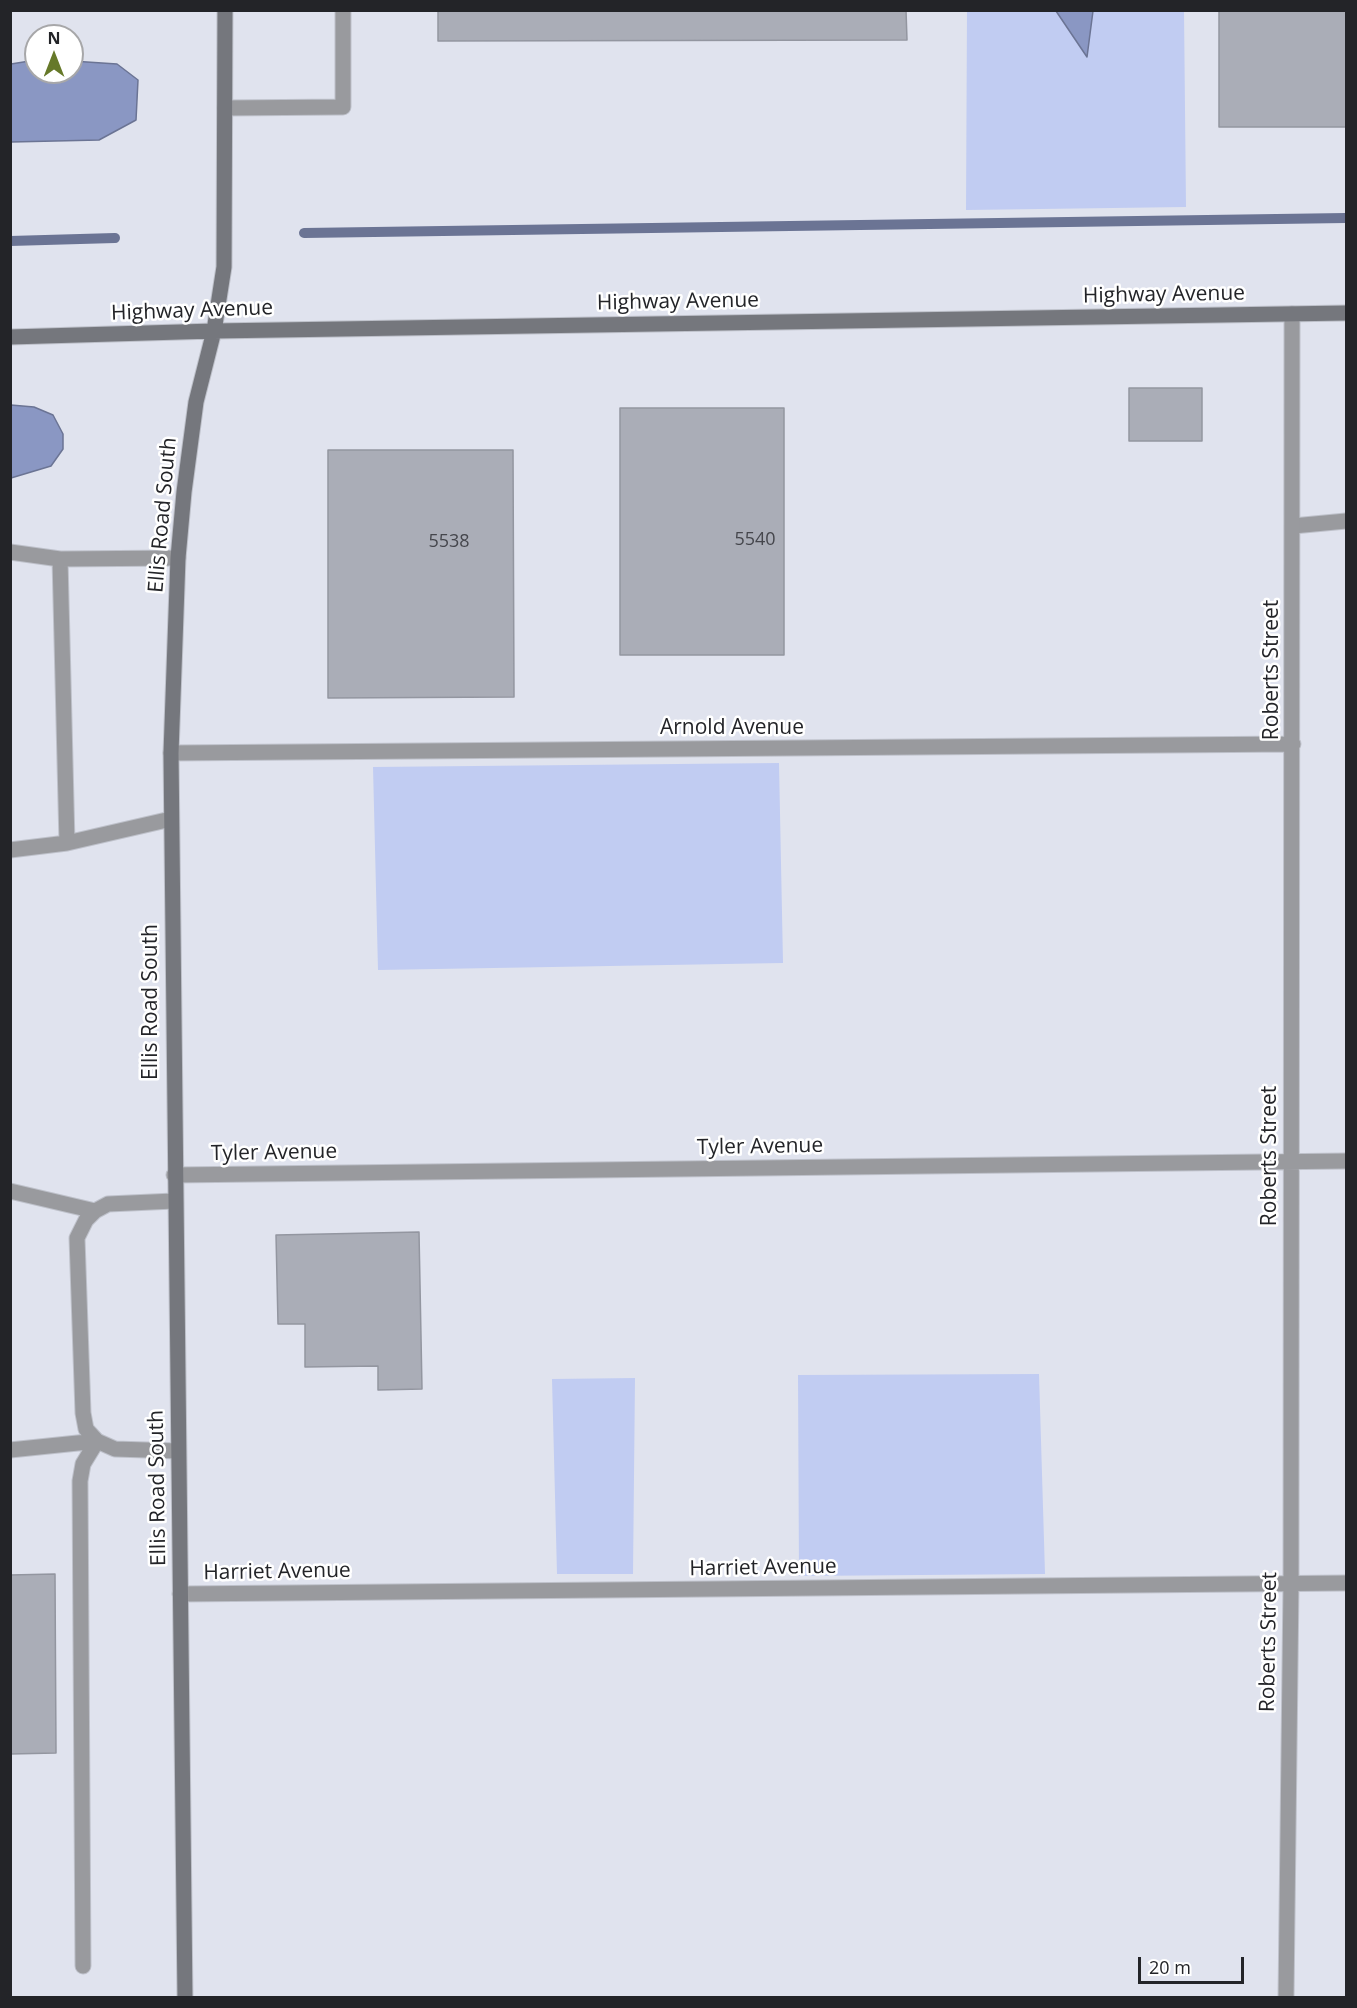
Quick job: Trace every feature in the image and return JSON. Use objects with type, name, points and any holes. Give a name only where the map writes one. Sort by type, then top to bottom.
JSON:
[{"type":"street","name":"Ellis Road South","points":[[185,1998],[174,1202],[171,753],[178,558],[196,402],[214,331],[224,267],[225,10]]},
{"type":"street","points":[[225,108],[343,106],[344,10]]},
{"type":"street","name":"Highway Avenue","points":[[10,337],[214,331],[1347,313]]},
{"type":"street","name":"Roberts Street","points":[[1286,1998],[1291,1584],[1292,314]]},
{"type":"street","points":[[1293,526],[1347,521]]},
{"type":"street","points":[[10,552],[60,559],[178,558]]},
{"type":"street","points":[[60,559],[67,843]]},
{"type":"street","name":"Arnold Avenue","points":[[171,753],[1293,744]]},
{"type":"street","points":[[10,850],[67,843],[171,819]]},
{"type":"street","name":"Tyler Avenue","points":[[174,1175],[1347,1161]]},
{"type":"street","points":[[10,1191],[95,1211]]},
{"type":"street","points":[[174,1202],[108,1204],[95,1211],[86,1220],[77,1238],[83,1413],[86,1428],[97,1441],[115,1449],[178,1451]]},
{"type":"street","points":[[10,1450],[97,1441]]},
{"type":"street","points":[[83,1966],[80,1481],[83,1464],[97,1441]]},
{"type":"street","name":"Harriet Avenue","points":[[180,1594],[1347,1583]]},
{"type":"shaded area","points":[[967,11],[1056,11],[1087,57],[1093,11],[1184,11],[1186,207],[966,210]]},
{"type":"shaded area","points":[[1056,11],[1093,11],[1087,57]]},
{"type":"shaded area","points":[[24,62],[24,84],[84,84],[84,62],[117,64],[138,80],[136,120],[99,140],[11,142],[11,64]]},
{"type":"shaded area","points":[[11,405],[34,407],[53,415],[63,434],[63,449],[51,466],[11,478]]},
{"type":"shaded area","points":[[779,763],[783,963],[378,970],[373,767]]},
{"type":"shaded area","points":[[1039,1374],[1045,1574],[799,1576],[798,1375]]},
{"type":"shaded area","points":[[635,1378],[633,1574],[557,1574],[552,1379]]},
{"type":"building","points":[[438,10],[906,10],[907,40],[438,41]]},
{"type":"building","points":[[1219,10],[1346,10],[1346,127],[1219,127]]},
{"type":"building","points":[[1129,388],[1202,388],[1202,441],[1129,441]]},
{"type":"building","points":[[620,408],[784,408],[784,655],[620,655]]},
{"type":"building","points":[[328,450],[513,450],[514,697],[328,698]]},
{"type":"building","points":[[419,1232],[422,1389],[378,1390],[378,1366],[305,1367],[305,1324],[278,1324],[276,1235]]},
{"type":"building","points":[[55,1574],[56,1753],[10,1754],[10,1575]]},
{"type":"waterway","points":[[304,233],[1346,218]]},
{"type":"waterway","points":[[10,241],[115,238]]}]
